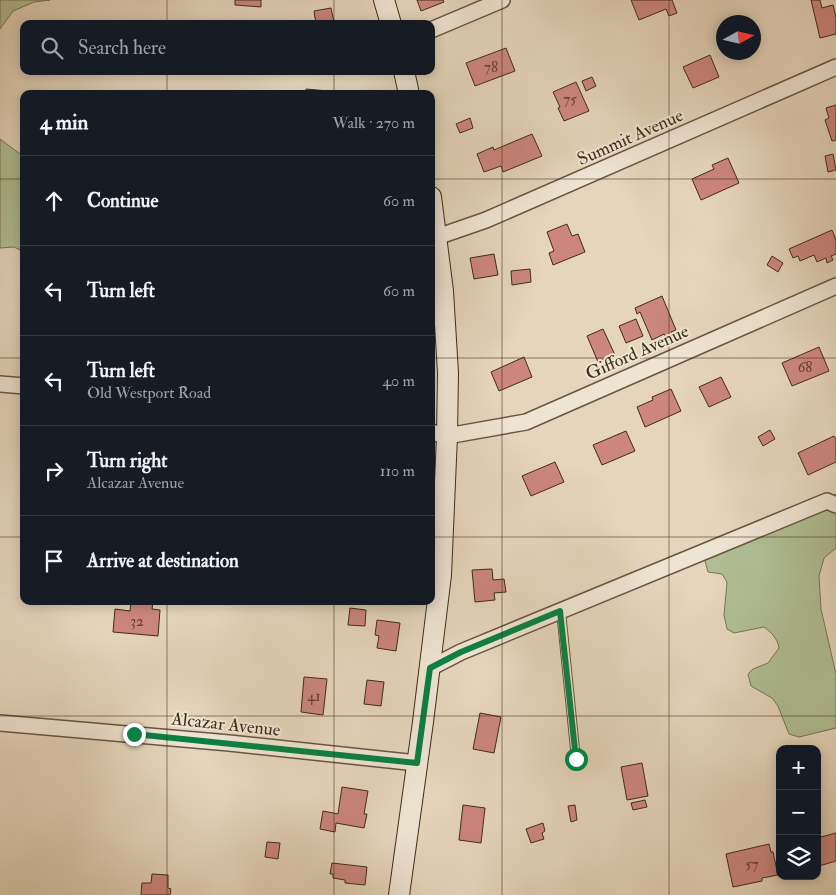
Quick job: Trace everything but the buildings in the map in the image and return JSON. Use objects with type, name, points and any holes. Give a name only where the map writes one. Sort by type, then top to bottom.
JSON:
[{"type":"main road","points":[[384,0],[390,20]]},
{"type":"main road","points":[[405,75],[409,90]]},
{"type":"main road","points":[[399,895],[441,575],[439,434],[448,374],[443,291],[435,224]]},
{"type":"street","points":[[435,28],[502,0]]},
{"type":"street","name":"Summit Avenue","points":[[437,237],[486,220],[836,67]]},
{"type":"street","name":"Gifford Avenue","points":[[439,434],[526,422],[836,286]]},
{"type":"street","points":[[0,384],[20,386]]},
{"type":"street","points":[[430,668],[461,652],[827,500],[836,505]]},
{"type":"street","name":"Alcazar Avenue","points":[[0,723],[229,743],[417,763]]},
{"type":"lane","points":[[560,611],[576,759]]},
{"type":"green space","points":[[0,0],[50,0],[34,2],[13,11],[0,29]]},
{"type":"green space","points":[[0,139],[20,154],[20,250],[14,247],[0,248]]},
{"type":"green space","points":[[836,494],[836,548],[824,558],[819,576],[821,609],[836,674],[836,728],[799,737],[789,734],[778,706],[772,698],[751,686],[748,674],[753,669],[768,663],[779,648],[776,639],[764,627],[734,633],[727,629],[724,615],[727,582],[722,574],[708,572],[705,561],[731,537],[761,520]]},
{"type":"route","points":[[134,734],[417,763],[430,668],[461,652],[560,611],[576,759]]}]
